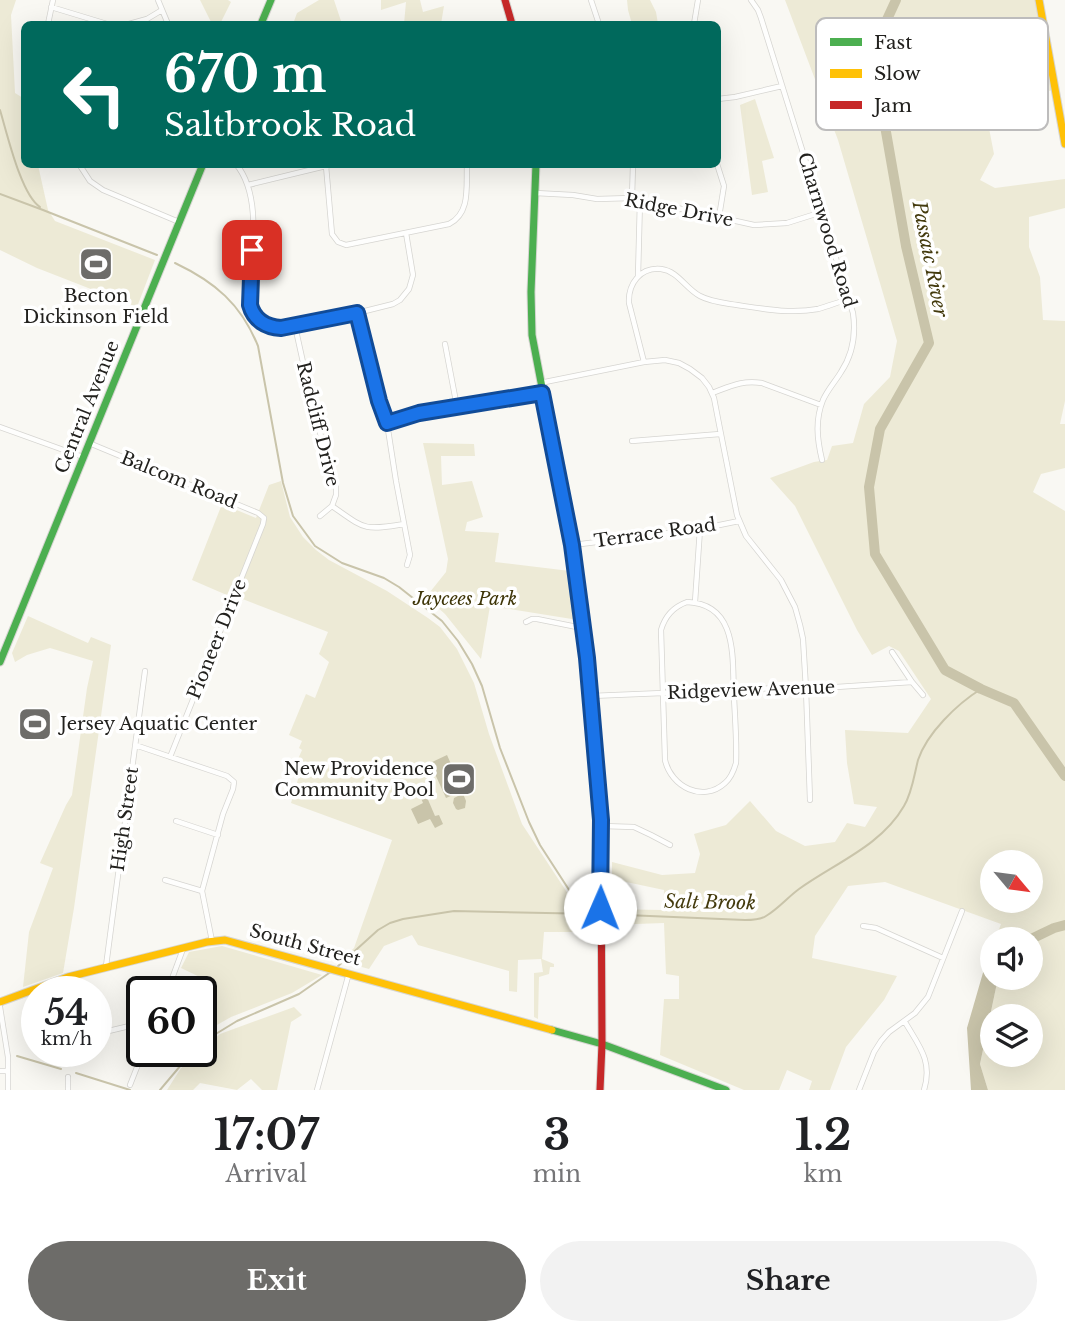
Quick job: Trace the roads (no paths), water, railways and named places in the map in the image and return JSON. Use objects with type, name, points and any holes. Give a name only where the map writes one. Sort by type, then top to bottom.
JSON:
[{"type":"street","points":[[49,21],[53,0]]},
{"type":"street","points":[[158,0],[167,21]]},
{"type":"street","points":[[262,21],[271,0]]},
{"type":"street","points":[[505,0],[511,21]]},
{"type":"street","points":[[591,0],[598,21]]},
{"type":"street","points":[[694,21],[698,0]]},
{"type":"street","name":"Charnwood Road","points":[[751,0],[761,18],[854,322],[852,347],[846,363],[821,405],[817,431],[822,460]]},
{"type":"street","points":[[1039,0],[1042,18]]},
{"type":"street","points":[[51,7],[97,21]]},
{"type":"street","points":[[140,21],[162,10]]},
{"type":"street","points":[[1048,50],[1065,144]]},
{"type":"street","points":[[721,99],[782,86]]},
{"type":"street","points":[[82,168],[90,180],[103,190],[180,222]]},
{"type":"street","name":"Central Avenue","points":[[0,662],[201,168]]},
{"type":"street","points":[[238,168],[248,185],[253,211],[250,305],[256,317],[267,325],[281,328],[295,326],[357,313],[400,300],[407,293],[413,275],[405,233]]},
{"type":"street","points":[[248,185],[318,168]]},
{"type":"street","points":[[326,168],[332,234],[343,244],[449,224],[458,219],[465,205],[467,168]]},
{"type":"street","points":[[536,168],[532,335],[572,545],[598,772],[601,826],[600,1090]]},
{"type":"street","points":[[632,198],[633,168]]},
{"type":"street","points":[[719,168],[724,186],[719,217]]},
{"type":"street","name":"Ridge Drive","points":[[536,193],[597,199],[632,198],[754,225],[775,225],[822,212]]},
{"type":"street","points":[[638,276],[640,200]]},
{"type":"street","points":[[644,362],[629,300],[630,288],[638,276],[652,269],[675,275],[706,299],[776,311],[808,310],[849,299]]},
{"type":"street","points":[[357,313],[387,423],[410,555],[407,565]]},
{"type":"street","name":"Radcliff Drive","points":[[295,326],[316,421],[336,481],[336,495],[332,506],[320,516]]},
{"type":"street","points":[[445,344],[457,407]]},
{"type":"street","points":[[540,383],[664,360],[679,363],[698,375],[712,393],[739,521],[746,536],[781,580],[795,607],[803,639],[810,800]]},
{"type":"street","points":[[712,393],[739,383],[753,382],[821,405]]},
{"type":"street","points":[[387,423],[419,413],[542,393]]},
{"type":"street","points":[[0,427],[83,458]]},
{"type":"street","points":[[632,441],[720,433]]},
{"type":"street","name":"Balcom Road","points":[[89,443],[258,513],[264,521]]},
{"type":"street","points":[[332,506],[369,528],[404,524]]},
{"type":"street","name":"Pioneer Drive","points":[[170,757],[264,521]]},
{"type":"street","name":"Terrace Road","points":[[572,545],[739,521]]},
{"type":"street","points":[[695,602],[700,528]]},
{"type":"street","points":[[687,602],[703,604],[721,619],[732,643],[733,688],[736,763],[733,772],[726,783],[709,791],[693,791],[680,785],[665,760],[661,638],[667,616],[677,606],[687,602]]},
{"type":"street","points":[[526,622],[537,619],[583,628]]},
{"type":"street","points":[[892,652],[923,695]]},
{"type":"street","name":"High Street","points":[[106,967],[145,671]]},
{"type":"street","name":"Ridgeview Avenue","points":[[590,696],[733,688],[806,690],[912,682]]},
{"type":"street","points":[[135,744],[227,776],[233,782],[202,891],[212,941]]},
{"type":"street","points":[[176,821],[218,835]]},
{"type":"street","points":[[601,826],[634,827],[670,845]]},
{"type":"street","points":[[165,880],[202,891]]},
{"type":"street","points":[[859,1090],[877,1046],[924,1003],[962,911]]},
{"type":"street","points":[[863,926],[876,928],[943,958]]},
{"type":"street","name":"South Street","points":[[0,1002],[68,977],[225,940],[602,1044],[726,1090]]},
{"type":"street","points":[[173,976],[183,949]]},
{"type":"street","points":[[317,1090],[347,973]]},
{"type":"street","points":[[0,1007],[6,1040],[8,1090]]},
{"type":"street","points":[[905,1022],[926,1060],[928,1074],[924,1090]]},
{"type":"street","points":[[130,1084],[137,1067]]},
{"type":"street","points":[[0,1070],[8,1071]]},
{"type":"street","points":[[68,1077],[68,1090]]},
{"type":"waterway","name":"Passaic River","points":[[888,18],[896,0]]},
{"type":"waterway","points":[[0,110],[21,177],[33,200],[40,207]]},
{"type":"waterway","name":"Passaic River","points":[[886,130],[906,246],[929,343],[880,429],[869,487],[875,554],[945,670],[1014,703],[1065,776]]},
{"type":"waterway","points":[[0,194],[157,255]]},
{"type":"waterway","points":[[175,263],[202,278],[225,296],[251,331],[258,346],[283,483],[293,516],[315,546],[342,563],[384,578],[399,587],[442,621],[458,641],[482,686],[500,748],[529,822],[540,845],[584,913]]},
{"type":"waterway","name":"Salt Brook","points":[[602,914],[745,920],[766,916],[799,889],[856,853],[883,832],[907,801],[918,760],[928,740],[953,711],[981,689]]},
{"type":"waterway","name":"Salt Brook","points":[[336,968],[378,930],[403,919],[454,911],[596,914]]},
{"type":"waterway","name":"Passaic River","points":[[1043,933],[1065,925]]},
{"type":"waterway","name":"Salt Brook","points":[[217,1033],[237,1021],[299,994],[332,971]]},
{"type":"waterway","points":[[17,1056],[61,1069]]},
{"type":"waterway","name":"Salt Brook","points":[[160,1090],[179,1067]]},
{"type":"waterway","points":[[76,1073],[130,1090]]},
{"type":"place","name":"Becton Dickinson Field","points":[[96,264]]},
{"type":"place","name":"Jersey Aquatic Center","points":[[35,724]]},
{"type":"place","name":"New Providence Community Pool","points":[[459,779]]},
{"type":"park label","name":"Jaycees Park","points":[[465,599]]}]
